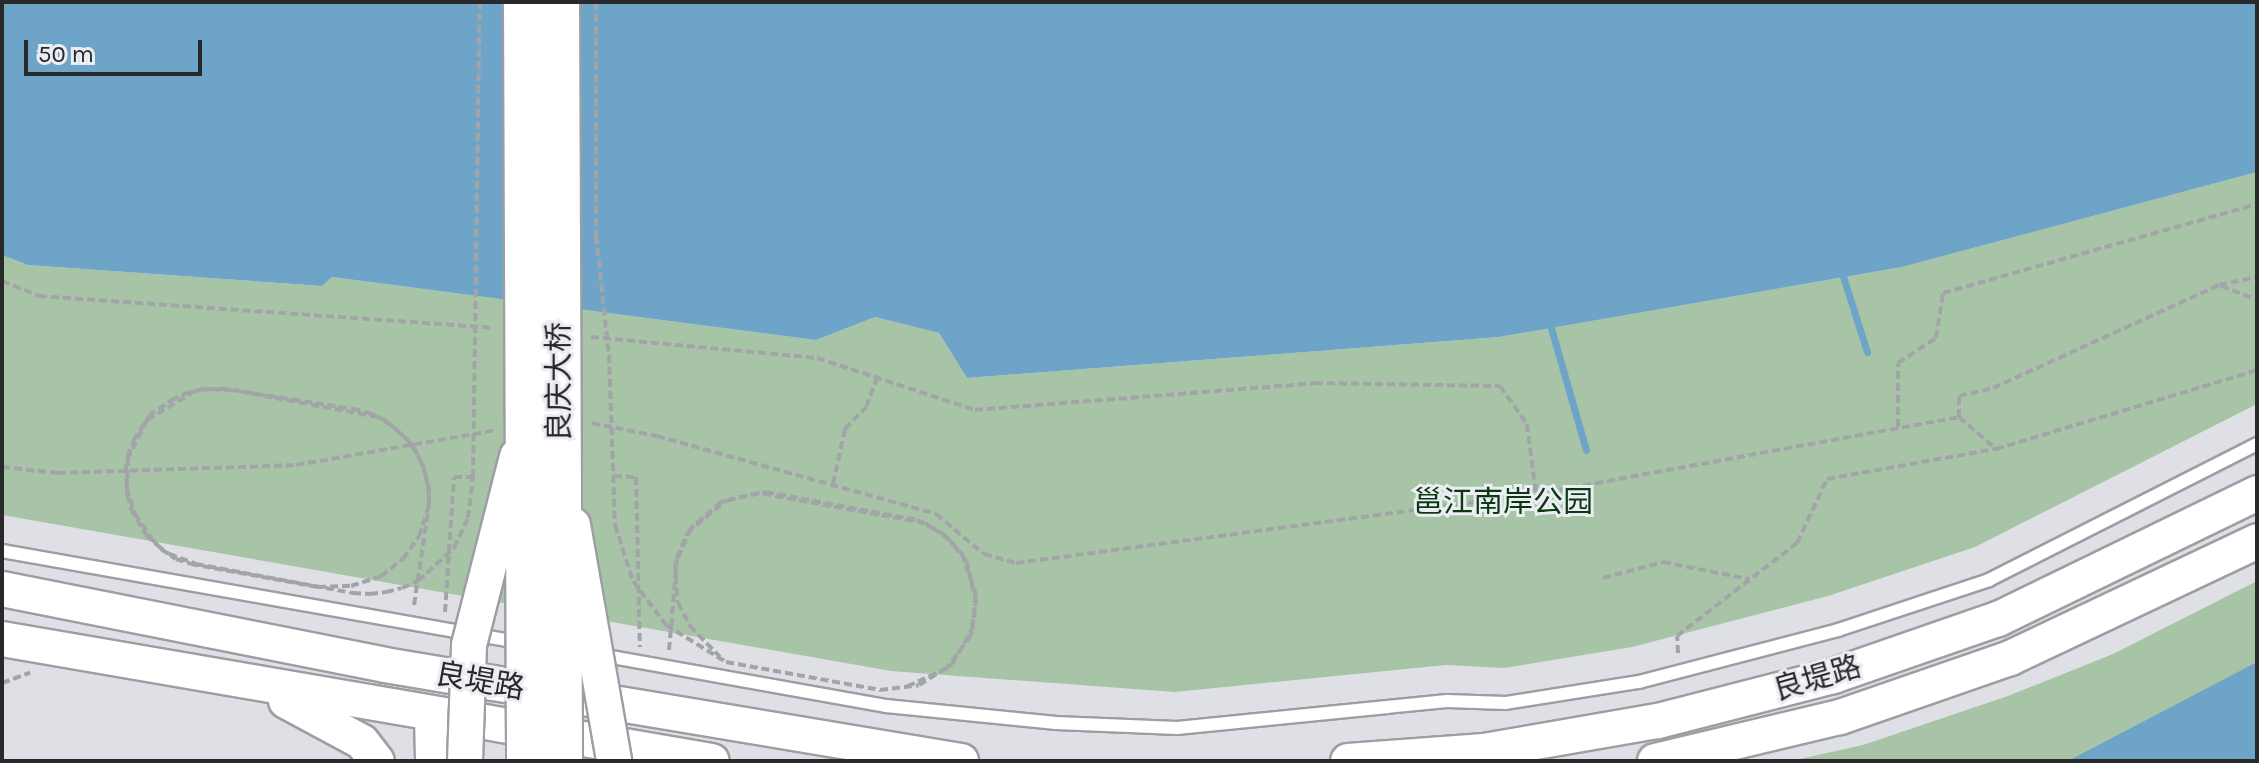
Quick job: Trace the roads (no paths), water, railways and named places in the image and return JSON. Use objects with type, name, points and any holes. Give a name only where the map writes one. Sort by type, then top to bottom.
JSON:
[{"type":"main road","name":"良庆大桥","points":[[523,2],[563,761]]},
{"type":"main road","name":"良庆大桥","points":[[526,761],[545,432],[560,2]]},
{"type":"main road","points":[[465,761],[469,645],[545,432]]},
{"type":"main road","points":[[545,432],[614,761]]},
{"type":"main road","name":"良堤路","points":[[1348,761],[1484,751],[1658,721],[1833,676],[1998,619],[2257,493]]},
{"type":"main road","name":"良堤路","points":[[1655,761],[1840,717],[2010,658],[2257,541]]},
{"type":"main road","name":"良堤路","points":[[2,589],[385,665],[961,761]]},
{"type":"main road","name":"良堤路","points":[[2,639],[231,677],[665,758],[712,761]]},
{"type":"main road","points":[[231,677],[318,715],[362,742],[377,761]]},
{"type":"main road","points":[[432,716],[433,761]]},
{"type":"lane","points":[[549,647],[886,706],[1177,728],[1447,701],[1506,703],[1679,672],[1838,630],[1989,580],[2257,444]]},
{"type":"lane","points":[[2,551],[534,645]]},
{"type":"water","points":[[2,2],[2257,2],[2257,172],[1902,267],[1499,337],[967,378],[939,333],[875,317],[816,340],[332,277],[322,286],[28,265],[2,255]]},
{"type":"water","points":[[2257,662],[2257,761],[2068,761]]},
{"type":"waterway","points":[[1841,270],[1867,352]]},
{"type":"waterway","points":[[1549,321],[1586,450]]},
{"type":"park label","name":"邕江南岸公园","points":[[1503,502]]}]
